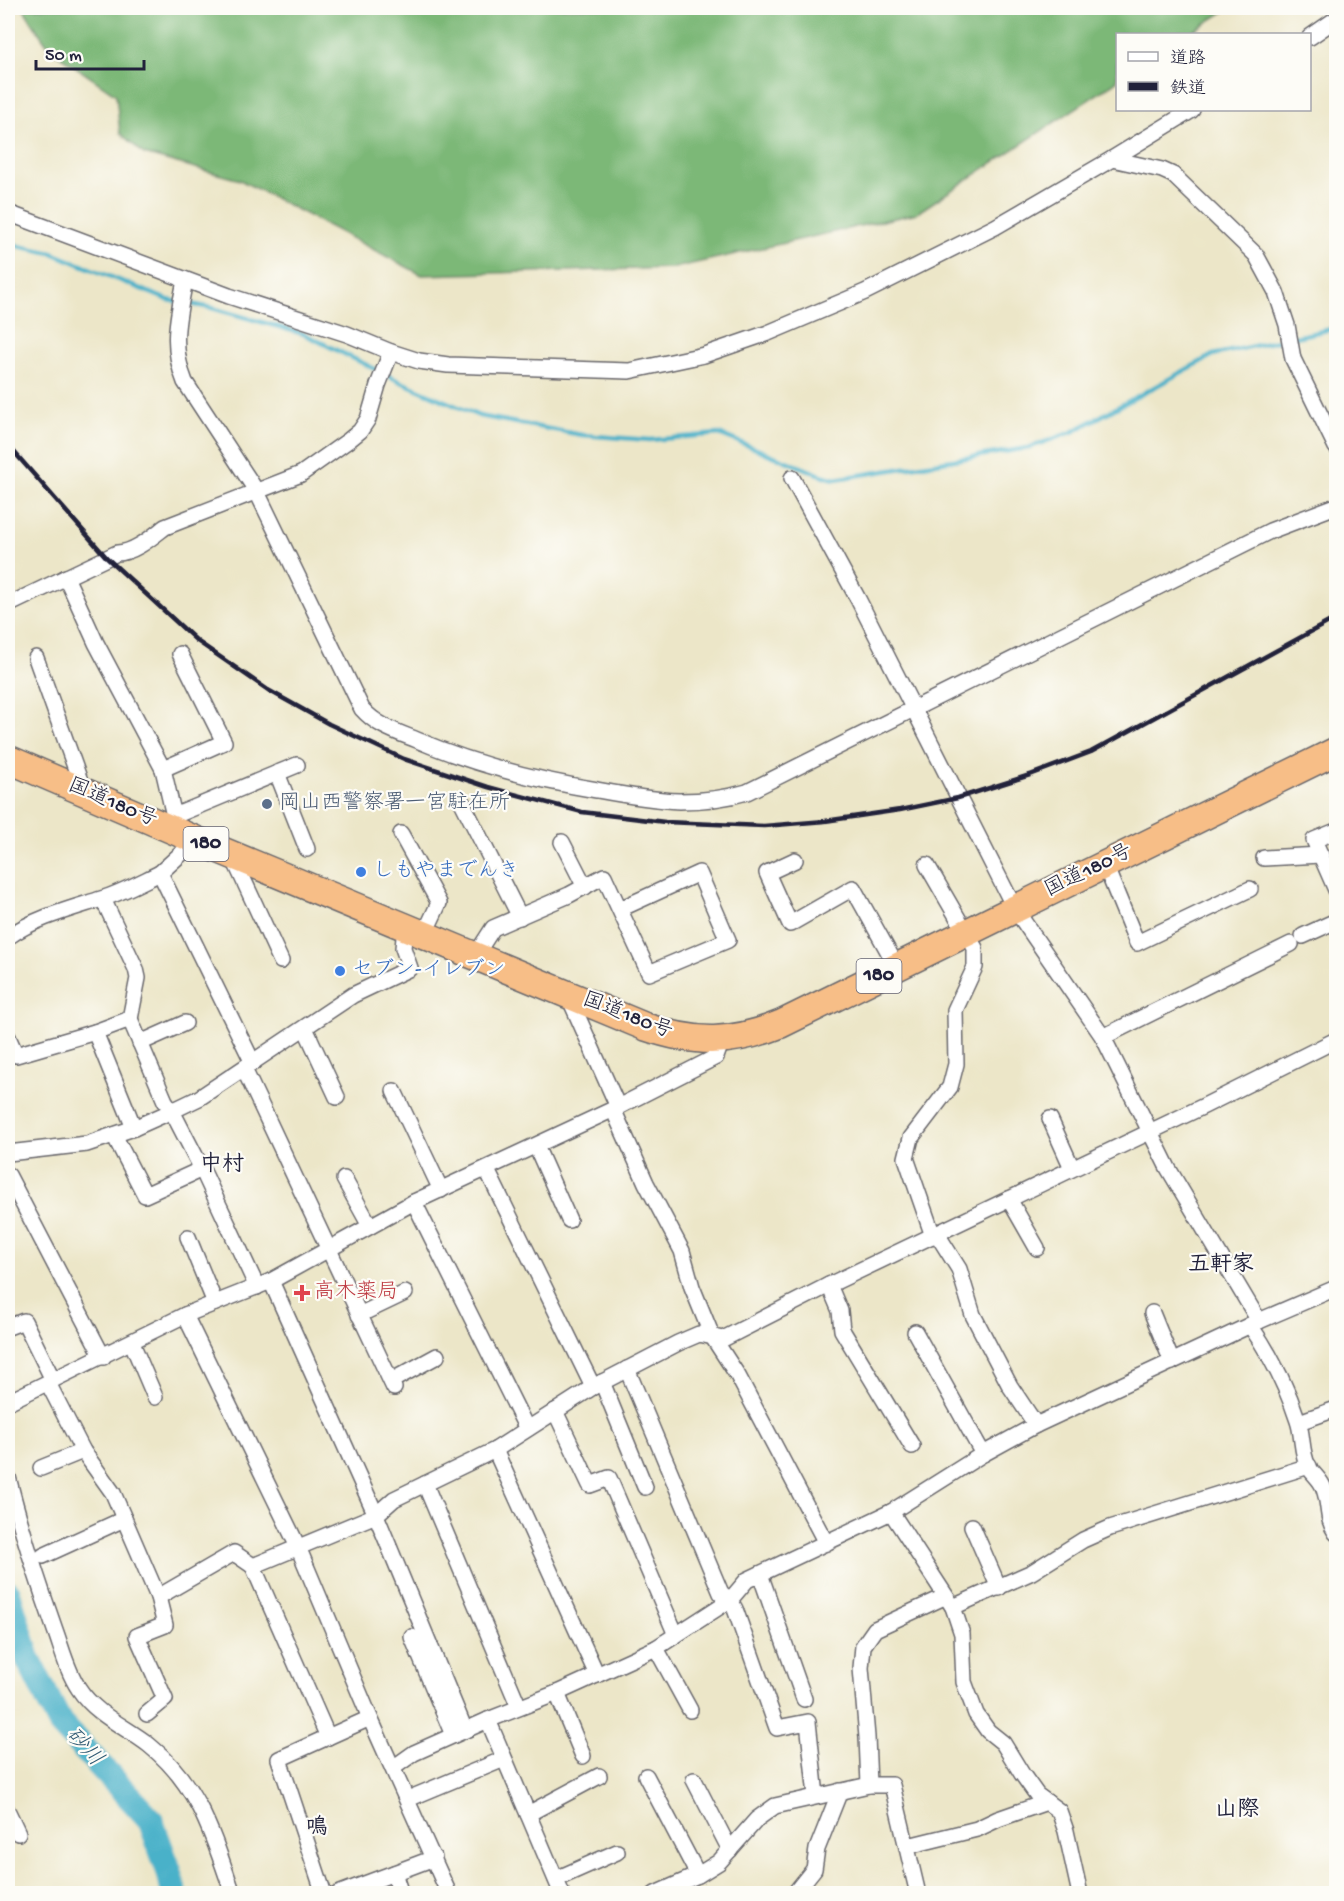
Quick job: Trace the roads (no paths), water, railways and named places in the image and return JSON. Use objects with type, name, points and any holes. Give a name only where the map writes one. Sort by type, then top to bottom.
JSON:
[{"type":"highway","name":"国道180号","points":[[8,759],[84,792],[171,822],[196,840],[665,1034],[693,1039],[722,1040],[760,1032],[1336,751]]},
{"type":"street","points":[[1311,35],[1336,20]]},
{"type":"street","points":[[9,214],[229,296],[347,334],[419,361],[448,365],[629,371],[704,355],[788,325],[866,292],[995,227],[1190,111]]},
{"type":"street","points":[[1112,159],[1162,170],[1173,175],[1256,255],[1276,292],[1287,325],[1293,359],[1336,447]]},
{"type":"street","points":[[185,280],[176,337],[177,363],[185,382],[257,492],[362,709],[381,725],[487,767],[551,783],[646,798],[692,801],[726,798],[747,792],[1270,531],[1336,506]]},
{"type":"street","points":[[8,605],[117,553],[124,553],[149,540],[165,528],[301,474],[360,431],[368,419],[391,352]]},
{"type":"street","points":[[792,478],[858,599],[1015,909],[1103,1037],[1168,1168],[1254,1323],[1299,1422],[1308,1466],[1320,1479],[1325,1490],[1327,1513],[1336,1533]]},
{"type":"street","points":[[66,577],[96,643],[163,769],[171,822],[297,765]]},
{"type":"street","points":[[163,769],[224,742],[180,654]]},
{"type":"street","points":[[36,658],[84,792]]},
{"type":"street","points":[[277,773],[307,849]]},
{"type":"street","points":[[462,802],[520,917]]},
{"type":"street","points":[[1336,831],[1314,840],[1336,890]]},
{"type":"street","points":[[8,1153],[87,1144],[134,1128],[172,1111],[199,1098],[353,995],[410,968],[403,948],[414,931],[439,903],[401,834]]},
{"type":"street","points":[[8,938],[17,931],[48,917],[103,899],[160,873],[196,840]]},
{"type":"street","points":[[562,842],[585,887]]},
{"type":"street","points":[[232,855],[281,961]]},
{"type":"street","points":[[1264,858],[1321,855]]},
{"type":"street","points":[[795,860],[767,873],[790,924],[853,888],[897,967]]},
{"type":"street","points":[[927,865],[975,948],[975,967],[955,1010],[956,1064],[950,1087],[911,1137],[906,1158],[935,1235],[959,1269],[973,1315],[1010,1386],[1036,1425]]},
{"type":"street","points":[[1105,865],[1137,943],[1250,889]]},
{"type":"street","points":[[160,873],[329,1251],[392,1384],[437,1356]]},
{"type":"street","points":[[475,956],[493,928],[585,887],[604,876],[649,973],[728,940],[699,873],[620,909]]},
{"type":"street","points":[[103,899],[138,978],[130,1019],[140,1043],[165,1101],[264,1284],[376,1515],[459,1733]]},
{"type":"street","points":[[1103,1037],[1336,921]]},
{"type":"street","points":[[567,994],[646,1183],[682,1251],[692,1287],[712,1335],[738,1376],[826,1543]]},
{"type":"street","points":[[8,1037],[16,1055],[95,1032],[130,1019]]},
{"type":"street","points":[[140,1043],[186,1023]]},
{"type":"street","points":[[305,1028],[337,1097]]},
{"type":"street","points":[[95,1032],[134,1128]]},
{"type":"street","points":[[8,1402],[185,1315],[264,1284],[329,1251],[414,1202],[616,1108],[716,1057],[722,1040]]},
{"type":"street","points":[[253,1566],[376,1515],[394,1499],[495,1450],[598,1385],[678,1343],[699,1334],[723,1339],[829,1285],[1336,1040]]},
{"type":"street","points":[[394,1091],[441,1190]]},
{"type":"street","points":[[1050,1119],[1072,1168]]},
{"type":"street","points":[[114,1135],[145,1195],[202,1168]]},
{"type":"street","points":[[536,1146],[569,1220]]},
{"type":"street","points":[[487,1170],[598,1385],[645,1487]]},
{"type":"street","points":[[8,1175],[103,1357]]},
{"type":"street","points":[[344,1179],[370,1226]]},
{"type":"street","points":[[1010,1199],[1037,1248]]},
{"type":"street","points":[[414,1202],[527,1429]]},
{"type":"street","points":[[188,1237],[215,1303]]},
{"type":"street","points":[[829,1285],[840,1311],[842,1330],[912,1446]]},
{"type":"street","points":[[393,1768],[414,1753],[557,1693],[656,1648],[730,1600],[747,1580],[891,1512],[982,1454],[1036,1425],[1254,1323],[1336,1288]]},
{"type":"street","points":[[359,1315],[405,1293]]},
{"type":"street","points":[[1152,1313],[1172,1362]]},
{"type":"street","points":[[185,1315],[298,1547],[369,1718],[449,1893]]},
{"type":"street","points":[[8,1327],[24,1321],[82,1451],[113,1492],[158,1597],[165,1625],[137,1636],[165,1699],[147,1713]]},
{"type":"street","points":[[915,1332],[982,1454]]},
{"type":"street","points":[[132,1343],[155,1397]]},
{"type":"street","points":[[627,1369],[721,1593],[730,1600],[735,1609],[777,1728],[808,1722],[816,1796]]},
{"type":"street","points":[[1299,1422],[1336,1409]]},
{"type":"street","points":[[555,1411],[590,1485],[609,1478],[676,1635]]},
{"type":"street","points":[[495,1450],[597,1675]]},
{"type":"street","points":[[41,1468],[82,1451]]},
{"type":"street","points":[[869,1785],[861,1668],[863,1646],[875,1629],[948,1602],[999,1588],[1047,1565],[1083,1540],[1110,1528],[1308,1466]]},
{"type":"street","points":[[8,1477],[20,1525],[46,1605],[78,1688],[99,1711],[151,1747],[185,1781],[204,1816],[233,1893]]},
{"type":"street","points":[[425,1484],[519,1707]]},
{"type":"street","points":[[891,1512],[948,1602],[962,1634],[964,1682],[976,1714],[988,1731],[1003,1743],[1037,1794],[1059,1811],[1066,1831],[1080,1893]]},
{"type":"street","points":[[43,1556],[124,1519]]},
{"type":"street","points":[[972,1526],[999,1588]]},
{"type":"street","points":[[158,1597],[234,1553],[253,1566],[328,1737]]},
{"type":"street","points":[[760,1574],[804,1700]]},
{"type":"street","points":[[412,1637],[459,1733]]},
{"type":"street","points":[[656,1648],[690,1710]]},
{"type":"street","points":[[557,1693],[583,1756]]},
{"type":"street","points":[[324,1893],[279,1759],[369,1718]]},
{"type":"street","points":[[488,1720],[559,1886],[616,1852]]},
{"type":"street","points":[[408,1799],[504,1760]]},
{"type":"street","points":[[528,1814],[599,1776]]},
{"type":"street","points":[[646,1776],[698,1875]]},
{"type":"street","points":[[694,1780],[730,1850]]},
{"type":"street","points":[[655,1893],[698,1875],[718,1862],[757,1819],[775,1806],[869,1785],[892,1785],[918,1893]]},
{"type":"street","points":[[794,1893],[814,1869],[817,1849],[840,1791]]},
{"type":"street","points":[[908,1846],[977,1829],[1047,1802]]},
{"type":"street","points":[[8,1812],[18,1833]]},
{"type":"street","points":[[338,1893],[434,1858]]},
{"type":"street","points":[[394,1873],[401,1893]]},
{"type":"waterway","points":[[8,239],[18,246],[52,253],[168,300],[212,308],[304,334],[399,381],[479,416],[582,435],[650,440],[719,434],[835,479],[1028,448],[1072,432],[1213,355],[1336,328]]},
{"type":"waterway","name":"砂川","points":[[8,1593],[28,1659],[60,1723],[150,1819],[170,1874],[174,1894]]},
{"type":"railway","points":[[8,445],[107,558],[197,641],[268,690],[329,724],[404,759],[488,787],[582,812],[665,822],[764,826],[825,821],[900,810],[958,798],[1091,752],[1336,618]]},
{"type":"place","name":"岡山西警察署一宮駐在所","points":[[267,804]]},
{"type":"place","name":"しもやまでんき","points":[[361,872]]},
{"type":"place","name":"セブン-イレブン","points":[[340,971]]},
{"type":"place","name":"高木薬局","points":[[302,1293]]},
{"type":"district","name":"中村","points":[[222,1166]]},
{"type":"district","name":"五軒家","points":[[1221,1266]]},
{"type":"district","name":"山際","points":[[1237,1811]]},
{"type":"district","name":"鳴","points":[[317,1829]]}]
